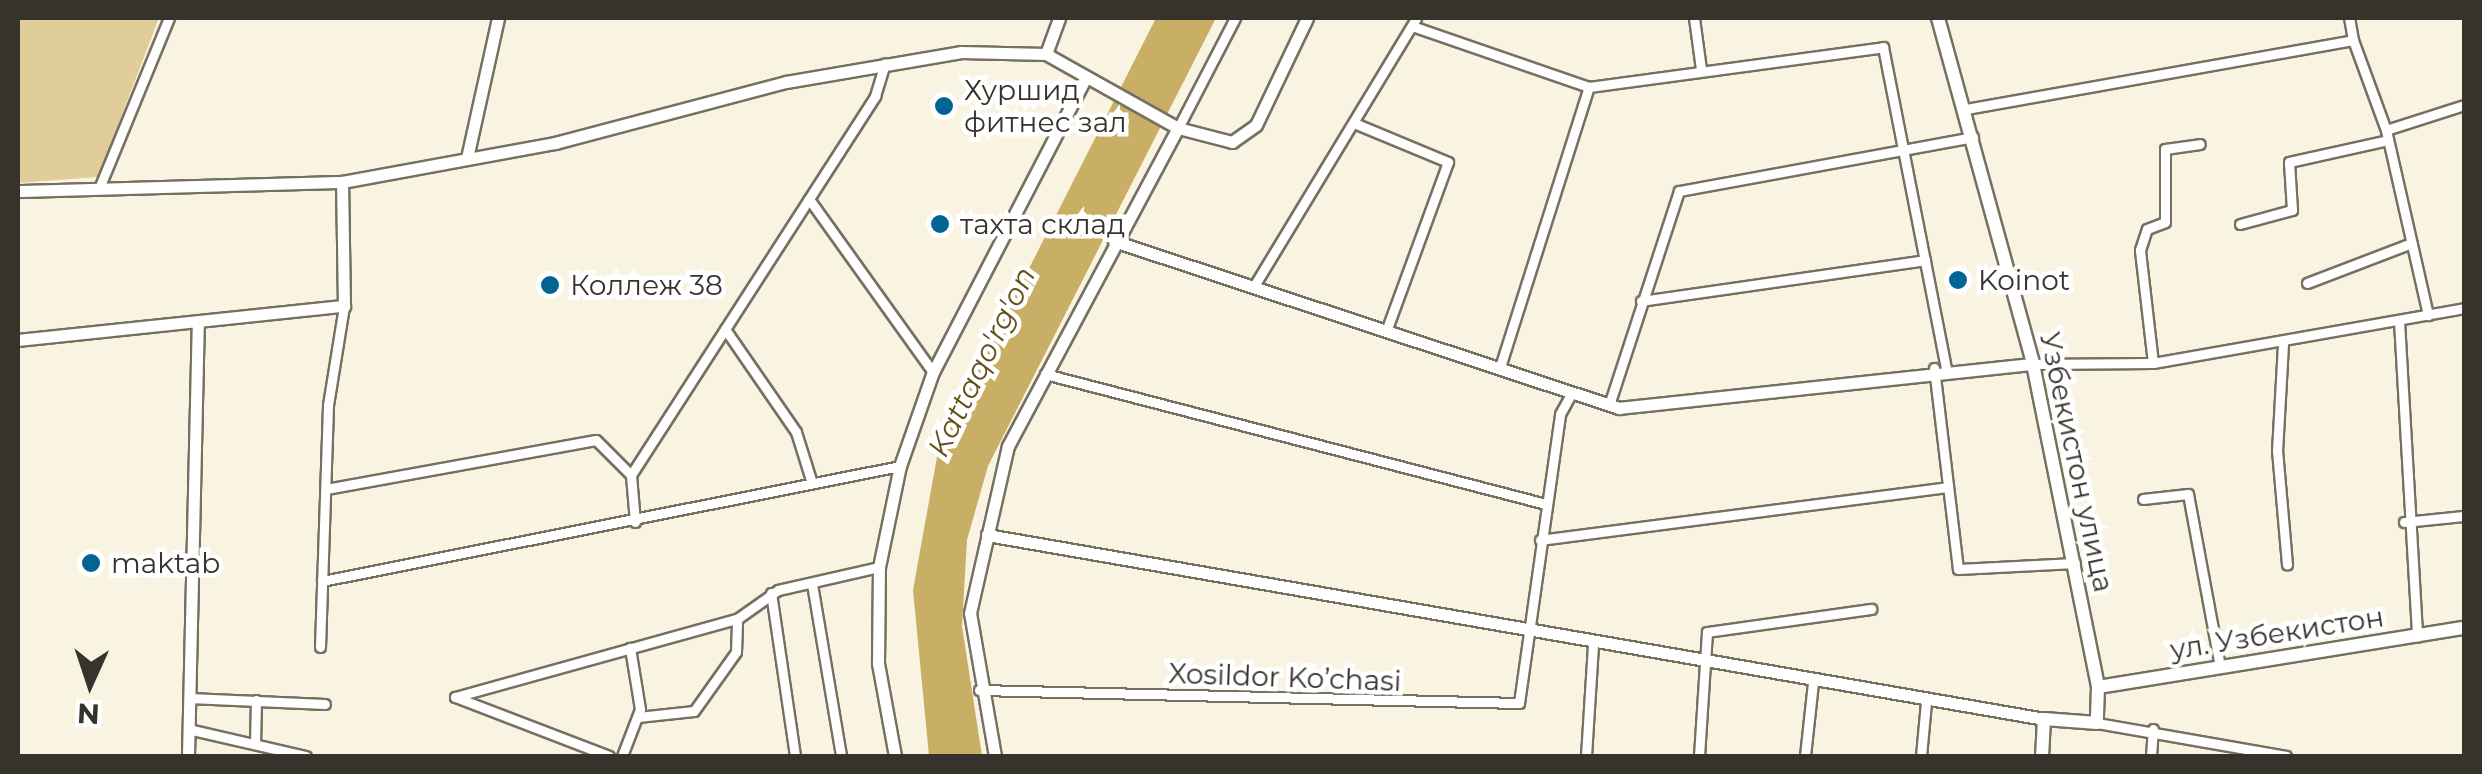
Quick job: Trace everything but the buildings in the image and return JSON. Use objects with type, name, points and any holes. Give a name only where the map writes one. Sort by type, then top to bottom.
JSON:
[{"type":"main road","name":"Узбекистон улица","points":[[1938,18],[1966,109],[2032,364],[2098,687],[2097,723]]},
{"type":"main road","name":"ул. Узбекистон","points":[[2098,687],[2464,628]]},
{"type":"main road","points":[[2042,756],[2044,719],[2097,723]]},
{"type":"street","points":[[100,186],[169,18]]},
{"type":"street","points":[[467,158],[498,18]]},
{"type":"street","points":[[1046,54],[1059,18]]},
{"type":"street","points":[[995,756],[979,690],[970,613],[1008,446],[1042,373],[1235,18]]},
{"type":"street","points":[[18,192],[100,186],[342,182],[467,158],[886,63],[1046,54],[1174,125],[1210,140],[1245,138],[1307,18]]},
{"type":"street","points":[[1694,18],[1701,69]]},
{"type":"street","points":[[2349,18],[2387,135],[2428,315]]},
{"type":"street","points":[[1254,286],[1414,22],[1589,87],[1701,69],[1883,48],[1925,260],[1940,368],[1947,487],[1958,569],[2075,563]]},
{"type":"street","points":[[1966,109],[2353,40]]},
{"type":"street","points":[[636,522],[631,475],[875,96],[886,63]]},
{"type":"street","points":[[894,756],[878,663],[880,567],[900,466],[933,372],[1086,77]]},
{"type":"street","points":[[1500,367],[1589,87]]},
{"type":"street","points":[[2240,224],[2292,210],[2289,162],[2387,135],[2464,105]]},
{"type":"street","points":[[1354,123],[1448,162],[1387,329]]},
{"type":"street","points":[[1608,405],[1678,191],[1973,137]]},
{"type":"street","points":[[2153,362],[2140,250],[2147,229],[2166,218],[2165,148],[2200,144]]},
{"type":"street","points":[[320,647],[326,489],[344,306],[342,182]]},
{"type":"street","points":[[809,199],[933,372]]},
{"type":"street","points":[[1114,241],[1608,405],[1940,368],[2153,362],[2284,344],[2464,308]]},
{"type":"street","points":[[2308,283],[2412,243]]},
{"type":"street","points":[[1640,301],[1925,260]]},
{"type":"street","points":[[18,340],[198,326],[344,306]]},
{"type":"street","points":[[2399,321],[2404,522],[2416,636]]},
{"type":"street","points":[[188,756],[198,326]]},
{"type":"street","points":[[725,329],[796,432],[812,483]]},
{"type":"street","points":[[2284,344],[2277,450],[2287,565]]},
{"type":"street","points":[[1042,373],[1546,504]]},
{"type":"street","points":[[1529,634],[1546,504],[1572,392]]},
{"type":"street","points":[[326,489],[596,440],[631,475]]},
{"type":"street","points":[[322,582],[900,466]]},
{"type":"street","points":[[1540,540],[1947,487]]},
{"type":"street","points":[[2143,499],[2188,494],[2220,667]]},
{"type":"street","points":[[2404,522],[2464,516]]},
{"type":"street","points":[[987,536],[1529,634],[2044,719]]},
{"type":"street","points":[[610,756],[455,698],[737,619],[771,593],[880,567]]},
{"type":"street","points":[[812,584],[841,756]]},
{"type":"street","points":[[771,593],[795,756]]},
{"type":"street","points":[[1699,756],[1707,632],[1870,609]]},
{"type":"street","points":[[638,717],[694,711],[736,652],[737,619]]},
{"type":"street","name":"Xosildor Ko’chasi","points":[[979,690],[1510,707],[1529,634]]},
{"type":"street","points":[[1586,756],[1593,644]]},
{"type":"street","points":[[622,756],[638,717],[630,648]]},
{"type":"street","points":[[1805,756],[1812,682]]},
{"type":"street","points":[[189,698],[325,704]]},
{"type":"street","points":[[255,744],[256,700]]},
{"type":"street","points":[[1921,756],[1926,702]]},
{"type":"street","points":[[2097,723],[2153,729],[2286,756]]},
{"type":"street","points":[[2150,756],[2153,729]]},
{"type":"street","points":[[188,730],[306,756]]},
{"type":"shaded area","points":[[18,18],[159,18],[98,177],[18,183]]},
{"type":"water","name":"Kattaqo'rg'on","points":[[1156,18],[1216,18],[988,466],[967,540],[962,626],[982,756],[929,756],[913,590],[939,446]]},
{"type":"place","name":"Хуршид фитнес зал","points":[[944,106]]},
{"type":"place","name":"тахта склад","points":[[940,224]]},
{"type":"place","name":"Koinot","points":[[1958,280]]},
{"type":"place","name":"Коллеж 38","points":[[550,285]]},
{"type":"place","name":"maktab","points":[[91,563]]}]
